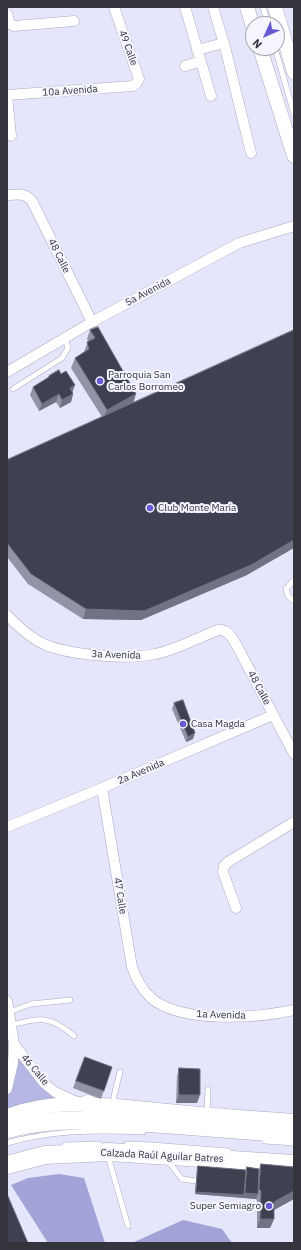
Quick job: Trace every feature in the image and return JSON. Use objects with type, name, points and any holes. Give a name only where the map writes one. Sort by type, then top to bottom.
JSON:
[{"type":"highway","points":[[85,1104],[112,1113],[294,1134]]},
{"type":"highway","points":[[7,1130],[20,1126],[112,1113]]},
{"type":"highway","name":"Calzada Raúl Aguilar Batres","points":[[7,1165],[45,1155],[113,1147],[164,1155],[247,1164],[294,1164]]},
{"type":"street","points":[[14,7],[7,14],[10,24],[14,26],[74,21]]},
{"type":"street","name":"49 Calle","points":[[114,7],[139,79],[133,86]]},
{"type":"street","points":[[185,7],[211,96]]},
{"type":"street","points":[[213,7],[224,43],[251,153]]},
{"type":"street","points":[[275,7],[294,72]]},
{"type":"street","points":[[197,50],[224,43]]},
{"type":"street","points":[[263,56],[294,156]]},
{"type":"street","points":[[185,66],[201,61]]},
{"type":"street","name":"10a Avenida","points":[[7,95],[133,86]]},
{"type":"street","points":[[7,95],[10,136]]},
{"type":"street","name":"48 Calle","points":[[7,196],[22,194],[29,197],[32,201],[92,322]]},
{"type":"street","name":"5a Avenida","points":[[7,372],[92,322],[239,243],[294,226]]},
{"type":"street","name":"3a Avenida","points":[[7,615],[16,626],[45,645],[70,651],[126,657],[147,656],[169,650],[218,630]]},
{"type":"street","name":"48 Calle","points":[[218,630],[224,630],[228,633],[237,646],[294,754]]},
{"type":"street","name":"2a Avenida","points":[[7,827],[273,715]]},
{"type":"street","name":"47 Calle","points":[[102,788],[132,967],[136,978],[144,990],[152,998]]},
{"type":"street","points":[[236,908],[223,872],[224,866],[228,862],[294,822]]},
{"type":"street","name":"1a Avenida","points":[[152,998],[160,1004],[179,1012],[201,1016],[243,1017],[276,1014],[294,1010]]},
{"type":"street","name":"46 Calle","points":[[7,1000],[14,1044],[13,1063],[8,1082]]},
{"type":"street","name":"46 Calle","points":[[14,1044],[44,1083],[60,1094],[85,1104]]},
{"type":"street","points":[[7,1116],[28,1109],[45,1106],[85,1104]]},
{"type":"street","points":[[112,1113],[207,1115],[294,1121]]},
{"type":"lane","points":[[277,56],[294,114]]},
{"type":"lane","points":[[13,389],[62,358],[68,348],[65,338]]},
{"type":"lane","points":[[294,580],[286,589],[288,596],[294,601]]},
{"type":"lane","points":[[9,1012],[31,1004],[70,1000]]},
{"type":"lane","points":[[11,1025],[34,1019],[43,1019],[64,1027],[74,1036]]},
{"type":"lane","points":[[112,1113],[114,1096],[120,1072]]},
{"type":"lane","points":[[207,1115],[208,1088]]},
{"type":"lane","points":[[7,1143],[46,1134],[71,1131],[116,1130],[146,1132]]},
{"type":"lane","points":[[260,1140],[294,1143]]},
{"type":"lane","points":[[62,1146],[85,1144],[113,1147],[152,1145],[232,1151]]},
{"type":"lane","points":[[113,1147],[110,1163],[128,1226]]},
{"type":"lane","points":[[164,1155],[182,1179],[196,1181]]},
{"type":"shaded area","points":[[14,1044],[64,1099],[7,1116]]},
{"type":"shaded area","points":[[59,1174],[84,1178],[105,1243],[48,1243],[11,1185],[28,1178]]},
{"type":"shaded area","points":[[183,1220],[222,1229],[232,1243],[132,1243]]},
{"type":"building","name":"Parroquia San Carlos Borromeo","points":[[98,327],[136,394],[107,410],[75,358],[89,349],[87,342],[95,338],[90,330]]},
{"type":"building","name":"Club Monte María","points":[[294,330],[294,540],[251,565],[144,611],[86,609],[31,574],[7,543],[7,460]]},
{"type":"building","points":[[59,370],[61,374],[66,371],[75,385],[70,388],[73,394],[62,400],[59,394],[42,404],[33,387]]},
{"type":"building","points":[[183,700],[195,733],[188,737],[174,703]]},
{"type":"building","points":[[85,1057],[112,1067],[104,1091],[76,1081]]},
{"type":"building","points":[[179,1068],[200,1069],[200,1095],[179,1095]]},
{"type":"building","name":"Super Semiagro","points":[[261,1164],[294,1167],[294,1191],[274,1202],[274,1219],[260,1219],[261,1191],[259,1189]]},
{"type":"building","points":[[198,1166],[246,1170],[244,1195],[196,1192]]},
{"type":"building","points":[[247,1167],[259,1169],[258,1194],[245,1193]]},
{"type":"building","points":[[7,1194],[28,1243],[7,1243]]},
{"type":"place","name":"Parroquia San Carlos Borromeo","points":[[100,381]]},
{"type":"place","name":"Club Monte María","points":[[150,508]]},
{"type":"place","name":"Casa Magda","points":[[183,724]]},
{"type":"place","name":"Super Semiagro","points":[[269,1206]]}]
